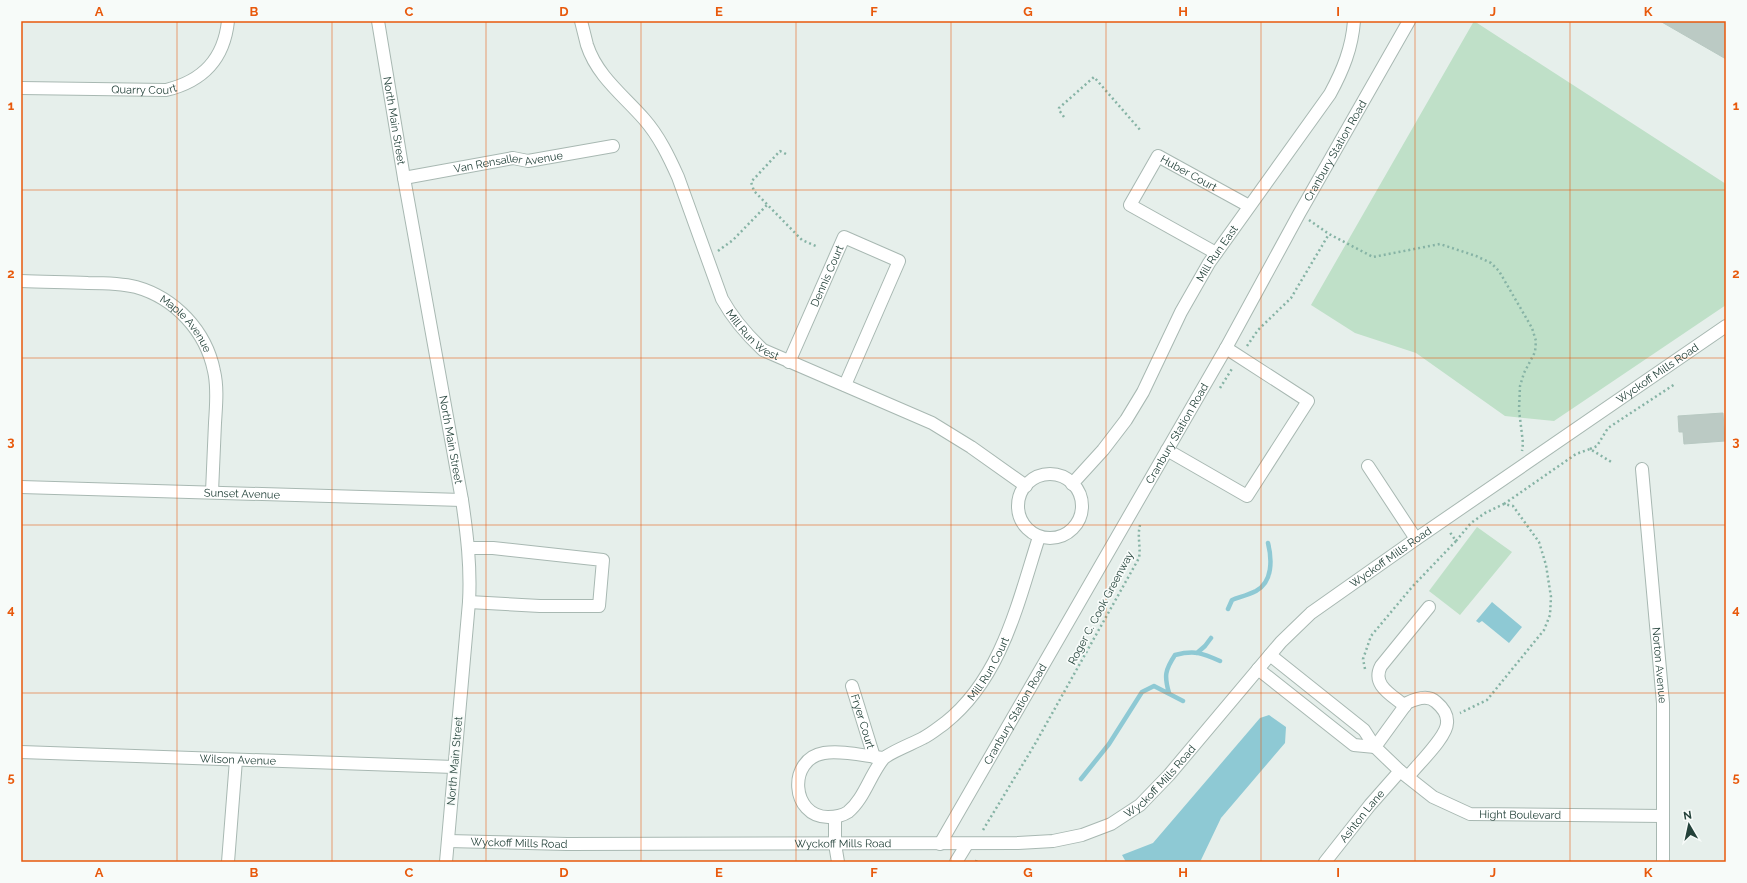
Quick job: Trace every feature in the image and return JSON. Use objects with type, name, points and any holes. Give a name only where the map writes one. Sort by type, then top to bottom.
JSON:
[{"type":"street","name":"Quarry Court","points":[[21,88],[166,90],[182,86],[197,78],[208,69],[217,57],[224,42],[228,21]]},
{"type":"street","name":"North Main Street","points":[[378,21],[404,178],[462,500],[469,548],[469,602],[446,862]]},
{"type":"street","name":"Mill Run West","points":[[581,21],[587,46],[598,66],[609,82],[645,120],[658,137],[678,177],[722,299],[732,317],[745,333],[763,350],[932,423],[971,447],[1026,486]]},
{"type":"street","name":"Mill Run East","points":[[1072,484],[1103,450],[1126,420],[1142,392],[1181,312],[1216,253],[1330,94],[1341,74],[1348,55],[1354,21]]},
{"type":"street","name":"Cranbury Station Road","points":[[940,844],[1226,348],[1299,214],[1409,21]]},
{"type":"street","name":"Van Rensaller Avenue","points":[[404,178],[513,158],[528,161],[613,146]]},
{"type":"street","name":"Huber Court","points":[[1216,253],[1130,205],[1158,156],[1249,206]]},
{"type":"street","name":"Dennis Court","points":[[789,362],[844,237],[899,261],[845,385]]},
{"type":"street","name":"Maple Avenue","points":[[21,281],[116,284],[135,287],[155,294],[173,305],[187,318],[198,333],[208,351],[214,371],[216,390],[212,492]]},
{"type":"street","name":"Wyckoff Mills Road","points":[[448,841],[567,844],[967,844],[1053,841],[1082,835],[1112,824],[1140,805],[1169,775],[1289,633],[1311,613],[1726,326]]},
{"type":"street","points":[[1166,450],[1247,496],[1308,401],[1226,348]]},
{"type":"street","points":[[1368,466],[1416,539]]},
{"type":"street","name":"Norton Avenue","points":[[1642,469],[1663,703],[1663,862]]},
{"type":"street","points":[[1049,475],[1064,478],[1072,484],[1078,491],[1082,510],[1074,527],[1067,533],[1058,537],[1049,538],[1039,537],[1028,530],[1020,519],[1018,502],[1021,493],[1026,486],[1034,479],[1049,475]]},
{"type":"street","name":"Sunset Avenue","points":[[21,486],[462,500]]},
{"type":"street","name":"Mill Run Court","points":[[879,758],[925,738],[959,711],[980,685],[996,658],[1011,626],[1039,537]]},
{"type":"street","points":[[469,548],[493,548],[603,560],[599,606],[540,606],[469,602]]},
{"type":"street","points":[[1258,669],[1354,745],[1375,747],[1405,706],[1381,685],[1377,679],[1377,672],[1430,607]]},
{"type":"street","name":"Hight Boulevard","points":[[1270,655],[1364,730],[1375,747],[1404,774],[1433,797],[1470,814],[1663,816]]},
{"type":"street","name":"Fryer Court","points":[[852,686],[879,758]]},
{"type":"street","points":[[1307,708],[1318,693]]},
{"type":"street","name":"Ashton Lane","points":[[1325,862],[1370,805],[1442,736],[1447,723],[1446,714],[1441,706],[1433,699],[1414,699],[1405,706]]},
{"type":"street","name":"Wilson Avenue","points":[[21,752],[454,767]]},
{"type":"street","points":[[835,752],[879,758],[853,807],[846,814],[835,817],[824,817],[814,813],[805,806],[799,796],[799,773],[805,763],[813,757],[822,753],[835,752]]},
{"type":"street","points":[[228,862],[236,760]]},
{"type":"street","points":[[835,817],[835,844],[838,862]]},
{"type":"street","points":[[956,862],[967,844]]},
{"type":"path","points":[[1064,117],[1059,108],[1094,77],[1141,131]]},
{"type":"path","points":[[786,154],[780,151],[752,182],[754,191],[802,240],[816,246]]},
{"type":"path","points":[[706,256],[724,247],[767,205]]},
{"type":"path","points":[[1299,214],[1329,234],[1374,257],[1440,244],[1452,247],[1491,263],[1500,271],[1532,328],[1536,341],[1535,352],[1524,373],[1520,386],[1519,410],[1523,443],[1522,451],[1519,454]]},
{"type":"path","points":[[1218,392],[1239,357],[1258,330],[1290,298],[1329,234]]},
{"type":"path","points":[[1456,542],[1472,523],[1485,513],[1504,504],[1576,454],[1597,446],[1608,428],[1675,384]]},
{"type":"path","points":[[1590,449],[1614,463]]},
{"type":"path","points":[[1460,713],[1487,700],[1544,630],[1550,616],[1551,597],[1546,565],[1539,542],[1513,506],[1504,504]]},
{"type":"path","name":"Roger C. Cook Greenway","points":[[983,831],[1035,744],[1139,558],[1141,548],[1138,539],[1139,527],[1142,521]]},
{"type":"path","points":[[976,862],[977,858]]},
{"type":"green space","points":[[1474,21],[1726,184],[1726,305],[1554,421],[1505,416],[1416,353],[1355,333],[1311,305]]},
{"type":"green space","points":[[1477,527],[1512,552],[1460,615],[1429,591]]},
{"type":"water","points":[[1492,602],[1522,627],[1509,643],[1482,621],[1479,623],[1476,621]]},
{"type":"water","points":[[1269,715],[1286,727],[1285,743],[1221,818],[1201,860],[1199,862],[1126,862],[1122,855],[1153,843],[1260,718]]},
{"type":"building","points":[[1660,21],[1726,21],[1726,59]]},
{"type":"building","points":[[1723,413],[1725,441],[1684,444],[1683,432],[1679,432],[1678,416]]},
{"type":"waterway","points":[[1228,609],[1232,600],[1256,591],[1266,582],[1270,570],[1268,543]]},
{"type":"waterway","points":[[1197,653],[1211,638]]},
{"type":"waterway","points":[[1169,693],[1166,682],[1166,673],[1175,655],[1198,653],[1220,661]]},
{"type":"waterway","points":[[1081,779],[1109,744],[1142,692],[1154,686],[1183,701]]}]
